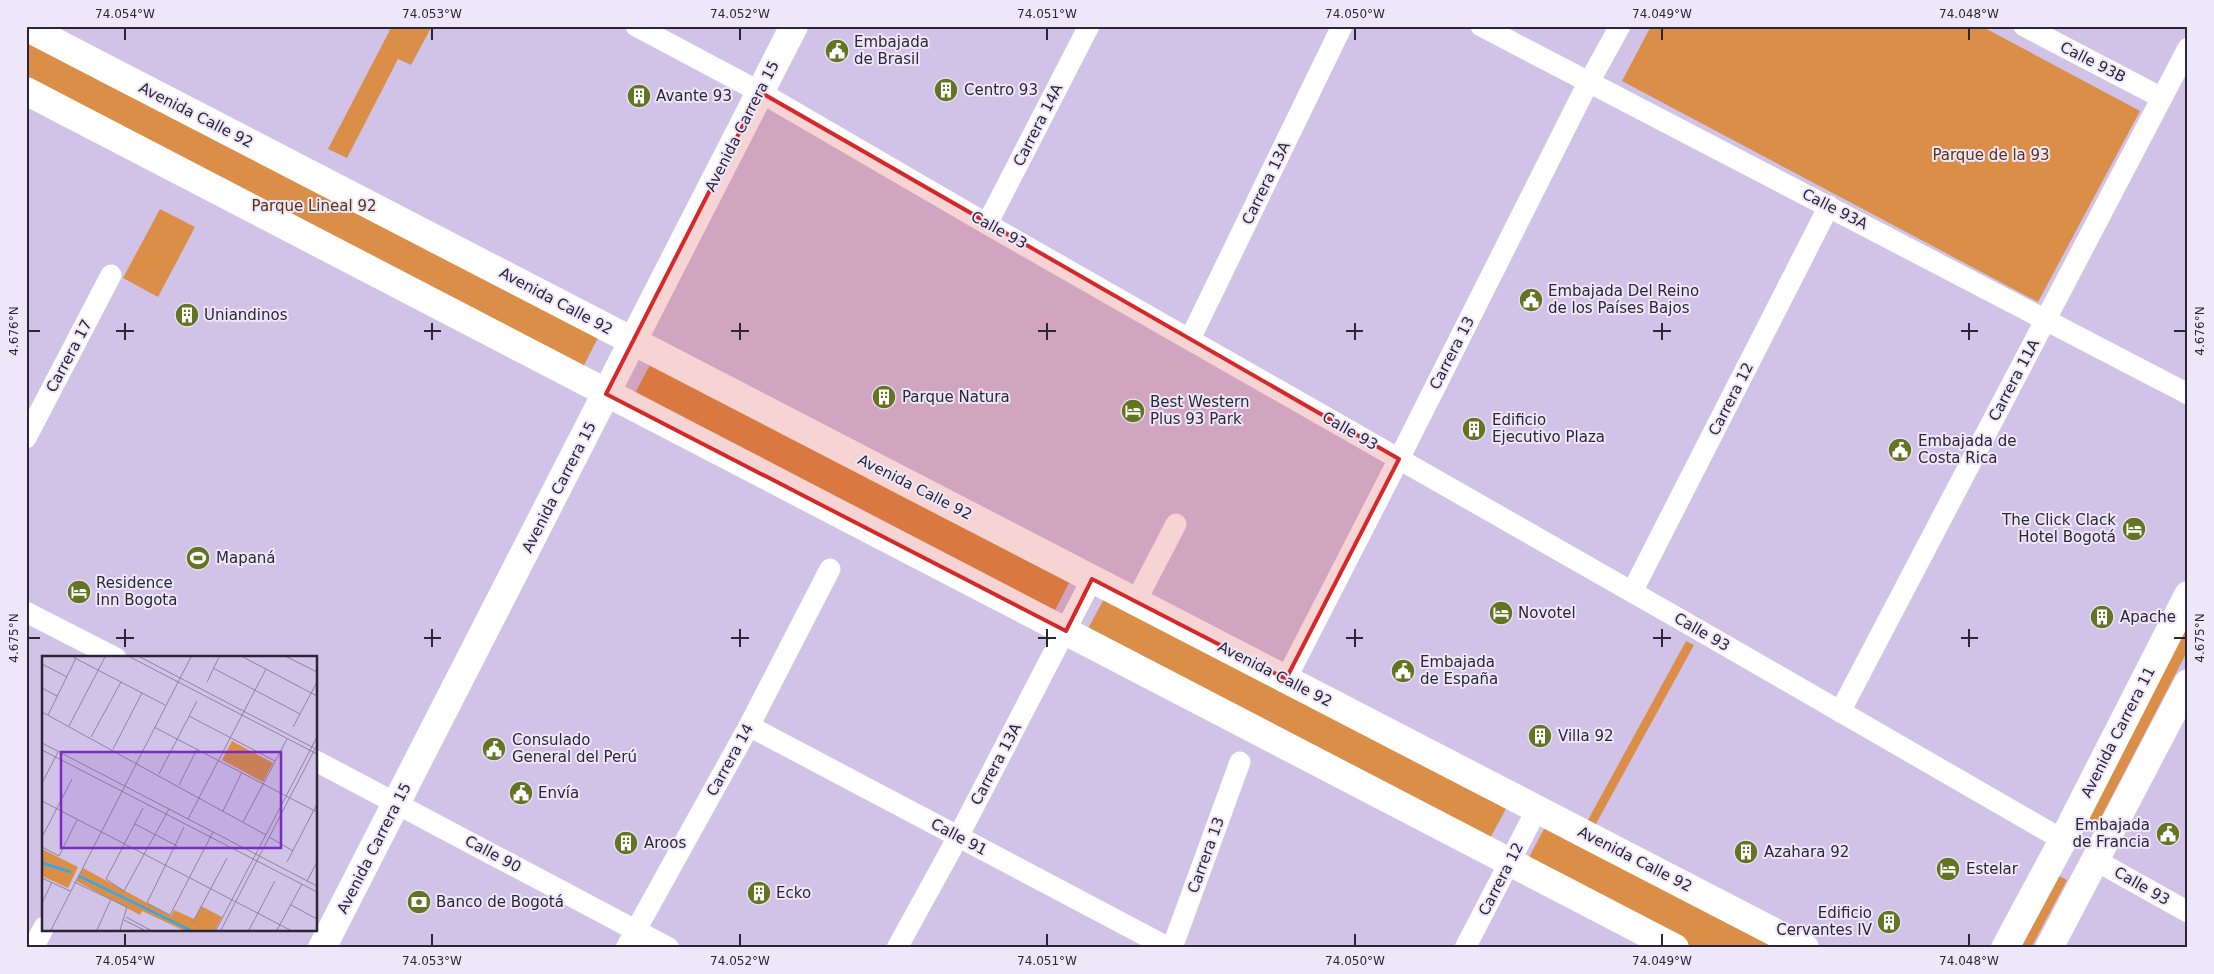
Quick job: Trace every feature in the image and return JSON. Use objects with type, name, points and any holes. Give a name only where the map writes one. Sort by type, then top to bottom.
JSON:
[{"type":"main road","name":"Avenida Calle 92","points":[[26,26],[1805,948]]},
{"type":"main road","name":"Avenida Carrera 15","points":[[322,948],[398,803],[794,26]]},
{"type":"main road","points":[[26,91],[1675,948]]},
{"type":"main road","name":"Avenida Carrera 11","points":[[2005,948],[2063,840],[2188,595]]},
{"type":"main road","points":[[2049,948],[2188,683]]},
{"type":"street","name":"Calle 93","points":[[636,26],[760,92],[2063,840]]},
{"type":"street","name":"Carrera 14A","points":[[987,224],[1089,26]]},
{"type":"street","name":"Carrera 13A","points":[[1190,339],[1342,26]]},
{"type":"street","name":"Calle 93A","points":[[1481,26],[2188,394]]},
{"type":"street","name":"Carrera 13","points":[[1286,680],[1588,82],[1620,26]]},
{"type":"street","name":"Calle 93B","points":[[2024,26],[2162,98]]},
{"type":"street","name":"Carrera 11A","points":[[1840,712],[2188,48]]},
{"type":"street","name":"Carrera 12","points":[[1632,592],[1829,206]]},
{"type":"street","name":"Carrera 17","points":[[26,438],[112,275]]},
{"type":"street","points":[[1136,601],[1176,524]]},
{"type":"street","name":"Carrera 14","points":[[631,939],[749,726],[830,569]]},
{"type":"street","name":"Carrera 13A","points":[[897,948],[958,837],[1092,579]]},
{"type":"street","points":[[26,612],[112,656]]},
{"type":"street","name":"Calle 91","points":[[749,726],[1170,948]]},
{"type":"street","name":"Calle 90","points":[[318,762],[398,803],[631,939],[668,948]]},
{"type":"street","name":"Carrera 13","points":[[1170,948],[1240,762]]},
{"type":"street","name":"Carrera 12","points":[[1465,948],[1537,809]]},
{"type":"street","name":"Calle 93","points":[[2096,860],[2188,912]]},
{"type":"street","points":[[33,948],[42,932]]},
{"type":"highlighted area","points":[[760,92],[1399,459],[1286,679],[1092,579],[1066,631],[606,394]]},
{"type":"green space","points":[[392,26],[432,26],[411,65],[398,59],[347,158],[328,149]]},
{"type":"green space","name":"Parque de la 93","points":[[1651,26],[1981,26],[2140,111],[2038,302],[1622,81]]},
{"type":"green space","name":"Parque Lineal 92","points":[[26,34],[601,332],[582,369],[26,80]]},
{"type":"green space","points":[[160,209],[195,227],[158,297],[123,278]]},
{"type":"green space","points":[[652,361],[1071,579],[1052,616],[632,399]]},
{"type":"green space","points":[[1105,597],[1508,805],[1488,842],[1085,634]]},
{"type":"green space","points":[[2188,610],[2188,650],[2096,827],[2080,819]]},
{"type":"green space","points":[[1686,641],[1694,645],[1591,833],[1583,829]]},
{"type":"green space","points":[[1546,825],[1784,948],[1694,948],[1527,861]]},
{"type":"green space","points":[[2053,873],[2067,880],[2031,948],[2014,948]]},
{"type":"place","name":"Embajada de Brasil","points":[[837,51]]},
{"type":"place","name":"Centro 93","points":[[946,90]]},
{"type":"place","name":"Avante 93","points":[[639,96]]},
{"type":"place","name":"Embajada Del Reino de los Países Bajos","points":[[1531,300]]},
{"type":"place","name":"Uniandinos","points":[[187,315]]},
{"type":"place","name":"Parque Natura","points":[[884,397]]},
{"type":"place","name":"Best Western Plus 93 Park","points":[[1133,411]]},
{"type":"place","name":"Edificio Ejecutivo Plaza","points":[[1474,429]]},
{"type":"place","name":"Embajada de Costa Rica","points":[[1900,450]]},
{"type":"place","name":"The Click Clack Hotel Bogotá","points":[[2134,529]]},
{"type":"place","name":"Mapaná","points":[[198,558]]},
{"type":"place","name":"Residence Inn Bogota","points":[[79,592]]},
{"type":"place","name":"Novotel","points":[[1501,613]]},
{"type":"place","name":"Apache","points":[[2102,617]]},
{"type":"place","name":"Embajada de España","points":[[1403,671]]},
{"type":"place","name":"Villa 92","points":[[1540,736]]},
{"type":"place","name":"Consulado General del Perú","points":[[494,749]]},
{"type":"place","name":"Envía","points":[[521,793]]},
{"type":"place","name":"Embajada de Francia","points":[[2168,834]]},
{"type":"place","name":"Aroos","points":[[626,843]]},
{"type":"place","name":"Azahara 92","points":[[1746,852]]},
{"type":"place","name":"Estelar","points":[[1948,869]]},
{"type":"place","name":"Ecko","points":[[759,893]]},
{"type":"place","name":"Banco de Bogotá","points":[[419,902]]},
{"type":"place","name":"Edificio Cervantes IV","points":[[1889,922]]}]
